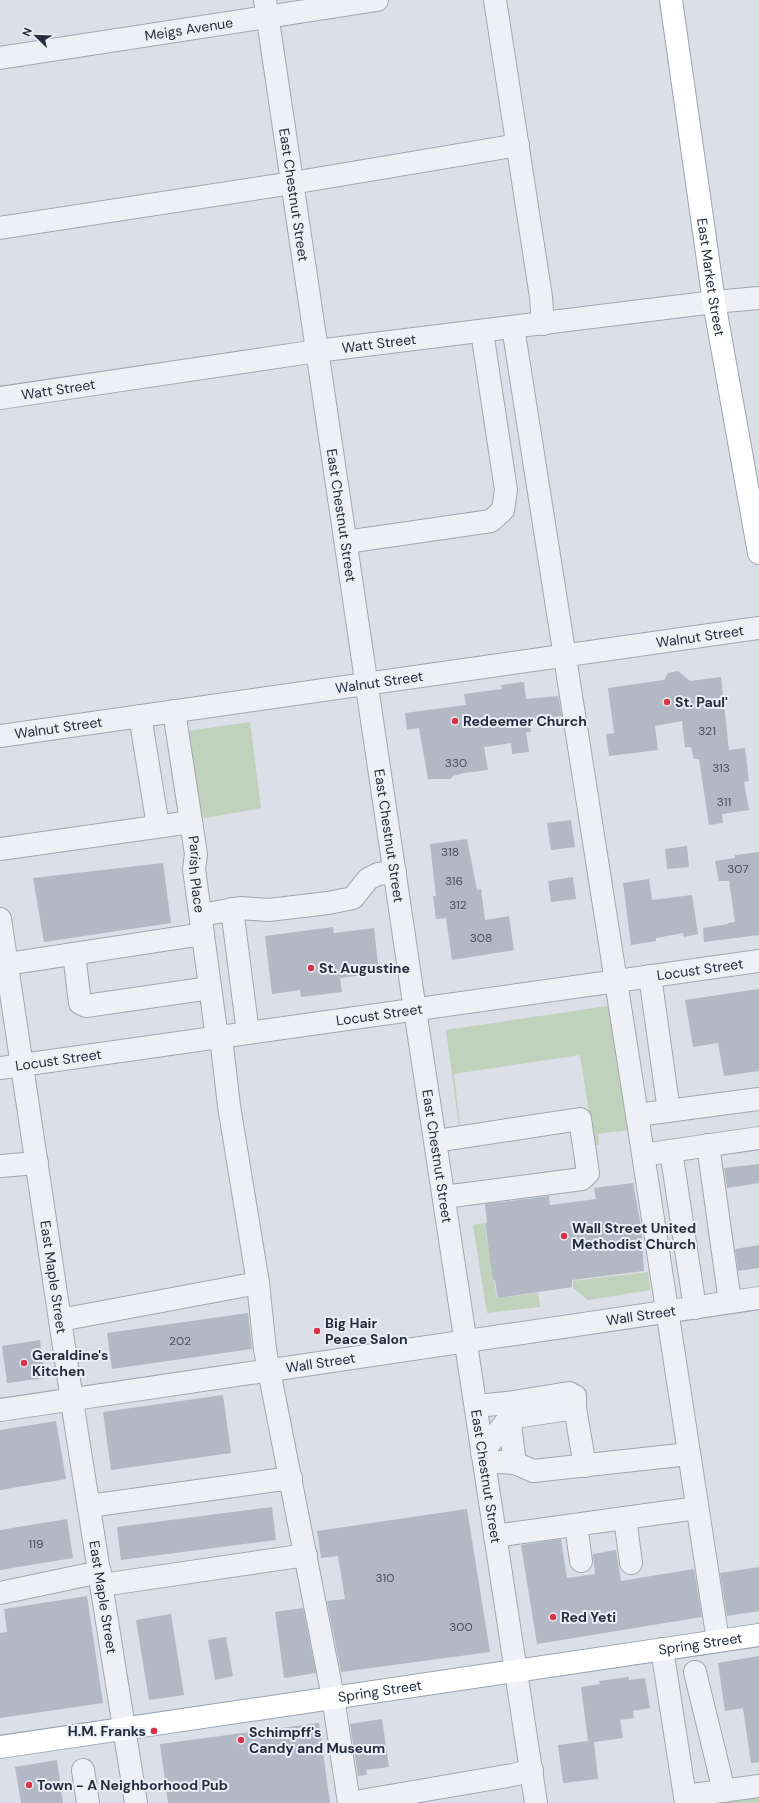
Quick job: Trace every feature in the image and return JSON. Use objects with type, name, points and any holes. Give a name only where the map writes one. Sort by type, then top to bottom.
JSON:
[{"type":"main road","name":"East Market Street","points":[[672,0],[714,302],[759,553]]},
{"type":"main road","name":"Spring Street","points":[[0,1747],[759,1635]]},
{"type":"street","name":"Meigs Avenue","points":[[0,58],[266,8],[377,0]]},
{"type":"street","points":[[494,0],[541,297],[543,324]]},
{"type":"street","name":"East Chestnut Street","points":[[266,8],[415,1010],[536,1803]]},
{"type":"street","points":[[0,228],[292,183],[518,145]]},
{"type":"street","name":"Watt Street","points":[[0,398],[317,351],[482,332],[714,302],[759,298]]},
{"type":"street","points":[[513,327],[566,656],[666,1312],[718,1641]]},
{"type":"street","points":[[346,542],[491,521],[503,510],[506,490],[482,332]]},
{"type":"street","name":"Walnut Street","points":[[0,736],[759,628]]},
{"type":"street","name":"Parish Place","points":[[174,711],[196,854],[194,869],[210,988],[258,1283],[265,1350],[333,1697],[349,1803]]},
{"type":"street","points":[[140,716],[158,826]]},
{"type":"street","points":[[0,849],[191,822]]},
{"type":"street","points":[[7,964],[74,954],[202,924],[232,909],[240,908],[269,910],[328,903],[353,898],[368,879],[378,874],[395,872]]},
{"type":"street","points":[[232,909],[248,1033]]},
{"type":"street","name":"East Maple Street","points":[[0,919],[72,1399],[136,1803]]},
{"type":"street","points":[[74,954],[80,1003],[86,1006],[210,988]]},
{"type":"street","name":"Locust Street","points":[[0,1068],[759,961]]},
{"type":"street","points":[[650,976],[670,1111]]},
{"type":"street","points":[[637,1115],[759,1099]]},
{"type":"street","points":[[436,1142],[580,1119],[588,1173],[582,1179],[444,1197]]},
{"type":"street","points":[[643,1155],[759,1138]]},
{"type":"street","points":[[708,1145],[730,1302]]},
{"type":"street","points":[[671,1151],[695,1308]]},
{"type":"street","points":[[0,1166],[37,1163]]},
{"type":"street","points":[[60,1320],[258,1283]]},
{"type":"street","name":"Wall Street","points":[[0,1410],[759,1298]]},
{"type":"street","points":[[476,1406],[508,1410],[575,1408],[585,1466]]},
{"type":"street","points":[[508,1410],[483,1457],[515,1463],[533,1471],[689,1454]]},
{"type":"street","points":[[508,1410],[515,1463]]},
{"type":"street","points":[[89,1506],[291,1478]]},
{"type":"street","points":[[495,1536],[697,1508]]},
{"type":"street","points":[[625,1518],[631,1563]]},
{"type":"street","points":[[576,1525],[581,1561]]},
{"type":"street","points":[[0,1593],[101,1578],[306,1555]]},
{"type":"street","points":[[662,1649],[685,1800],[724,1791],[759,1786]]},
{"type":"street","points":[[694,1672],[724,1791]]},
{"type":"street","points":[[83,1770],[88,1803]]},
{"type":"street","points":[[349,1803],[513,1775],[532,1770]]},
{"type":"green space","points":[[250,722],[261,808],[205,818],[195,816],[181,732]]},
{"type":"green space","points":[[614,1005],[636,1129],[598,1134],[599,1145],[594,1145],[580,1055],[454,1074],[459,1127],[446,1030]]},
{"type":"green space","points":[[484,1223],[497,1298],[538,1293],[540,1307],[487,1313],[473,1225]]},
{"type":"green space","points":[[648,1272],[650,1290],[588,1300],[573,1288],[573,1281]]},
{"type":"green space","points":[[759,1795],[759,1803],[711,1803]]},
{"type":"building","points":[[678,671],[690,681],[721,677],[729,750],[745,748],[749,781],[744,782],[749,810],[722,814],[723,823],[709,825],[699,759],[694,759],[691,747],[685,747],[682,721],[655,726],[658,750],[609,756],[606,734],[614,733],[608,688],[664,680],[668,673]]},
{"type":"building","points":[[524,682],[526,699],[558,696],[562,716],[529,720],[531,732],[526,732],[529,752],[512,754],[511,743],[484,747],[488,770],[464,773],[453,776],[450,779],[428,779],[419,728],[407,730],[405,713],[466,705],[464,694],[502,689],[501,685]]},
{"type":"building","points":[[571,820],[575,847],[551,850],[547,823]]},
{"type":"building","points":[[467,839],[477,890],[481,889],[485,920],[509,916],[514,950],[452,960],[446,918],[436,919],[433,896],[436,896],[430,844]]},
{"type":"building","points":[[687,846],[689,867],[667,869],[665,849]]},
{"type":"building","points":[[759,852],[759,935],[704,942],[703,928],[735,922],[729,881],[719,881],[715,861],[735,858],[735,855]]},
{"type":"building","points":[[163,863],[171,923],[44,942],[33,878]]},
{"type":"building","points":[[573,877],[576,899],[551,902],[548,881]]},
{"type":"building","points":[[649,879],[652,900],[692,895],[698,934],[684,937],[683,933],[656,938],[656,941],[631,945],[623,883]]},
{"type":"building","points":[[333,927],[334,933],[374,928],[379,973],[340,978],[342,992],[301,997],[300,990],[272,994],[265,936]]},
{"type":"building","points":[[759,989],[759,1071],[724,1076],[718,1043],[693,1047],[685,1000]]},
{"type":"building","points":[[759,1164],[759,1183],[727,1188],[724,1168]]},
{"type":"building","name":"Wall Street United Methodist Church","points":[[633,1183],[641,1226],[644,1271],[572,1280],[572,1287],[498,1298],[495,1280],[493,1280],[485,1223],[487,1222],[485,1204],[549,1196],[550,1205],[596,1199],[594,1188]]},
{"type":"building","points":[[759,1245],[759,1268],[738,1271],[735,1249]]},
{"type":"building","points":[[248,1313],[252,1349],[112,1369],[107,1333]]},
{"type":"building","name":"Geraldine's Kitchen","points":[[40,1340],[45,1378],[7,1383],[2,1346]]},
{"type":"building","points":[[223,1395],[231,1453],[111,1470],[103,1412]]},
{"type":"building","points":[[56,1421],[66,1479],[0,1490],[0,1430]]},
{"type":"building","points":[[272,1507],[276,1540],[121,1560],[117,1527]]},
{"type":"building","points":[[467,1509],[490,1652],[341,1672],[327,1601],[345,1599],[338,1556],[321,1558],[317,1531]]},
{"type":"building","points":[[67,1519],[73,1558],[0,1570],[0,1530]]},
{"type":"building","points":[[561,1539],[567,1578],[595,1574],[593,1554],[616,1550],[621,1581],[694,1569],[702,1617],[537,1644],[521,1545]]},
{"type":"building","points":[[759,1567],[759,1611],[727,1616],[720,1573]]},
{"type":"building","points":[[87,1596],[103,1703],[0,1718],[0,1633],[7,1632],[4,1609]]},
{"type":"building","points":[[303,1608],[316,1673],[284,1678],[275,1612]]},
{"type":"building","points":[[171,1614],[184,1695],[149,1700],[136,1620]]},
{"type":"building","points":[[226,1637],[233,1676],[215,1680],[208,1640]]},
{"type":"building","points":[[759,1656],[759,1762],[751,1763],[743,1708],[725,1711],[718,1663]]},
{"type":"building","points":[[629,1677],[629,1680],[645,1678],[650,1708],[633,1711],[634,1718],[620,1720],[623,1738],[594,1742],[598,1779],[563,1783],[558,1745],[588,1741],[581,1687],[600,1684],[599,1681]]},
{"type":"building","points":[[382,1719],[389,1767],[366,1770],[367,1775],[358,1776],[350,1724]]},
{"type":"building","points":[[319,1723],[330,1803],[168,1803],[160,1744]]},
{"type":"building","points":[[57,1760],[63,1803],[21,1803],[15,1767]]},
{"type":"place","name":"St. Paul'","points":[[667,702]]},
{"type":"place","name":"Redeemer Church","points":[[455,721]]},
{"type":"place","name":"St. Augustine","points":[[311,968]]},
{"type":"place","name":"Wall Street United Methodist Church","points":[[564,1236]]},
{"type":"place","name":"Big Hair Peace Salon","points":[[317,1331]]},
{"type":"place","name":"Geraldine's Kitchen","points":[[24,1363]]},
{"type":"place","name":"Red Yeti","points":[[553,1617]]},
{"type":"place","name":"H.M. Franks","points":[[154,1731]]},
{"type":"place","name":"Schimpff's Candy and Museum","points":[[241,1740]]},
{"type":"place","name":"Town - A Neighborhood Pub","points":[[29,1785]]}]
